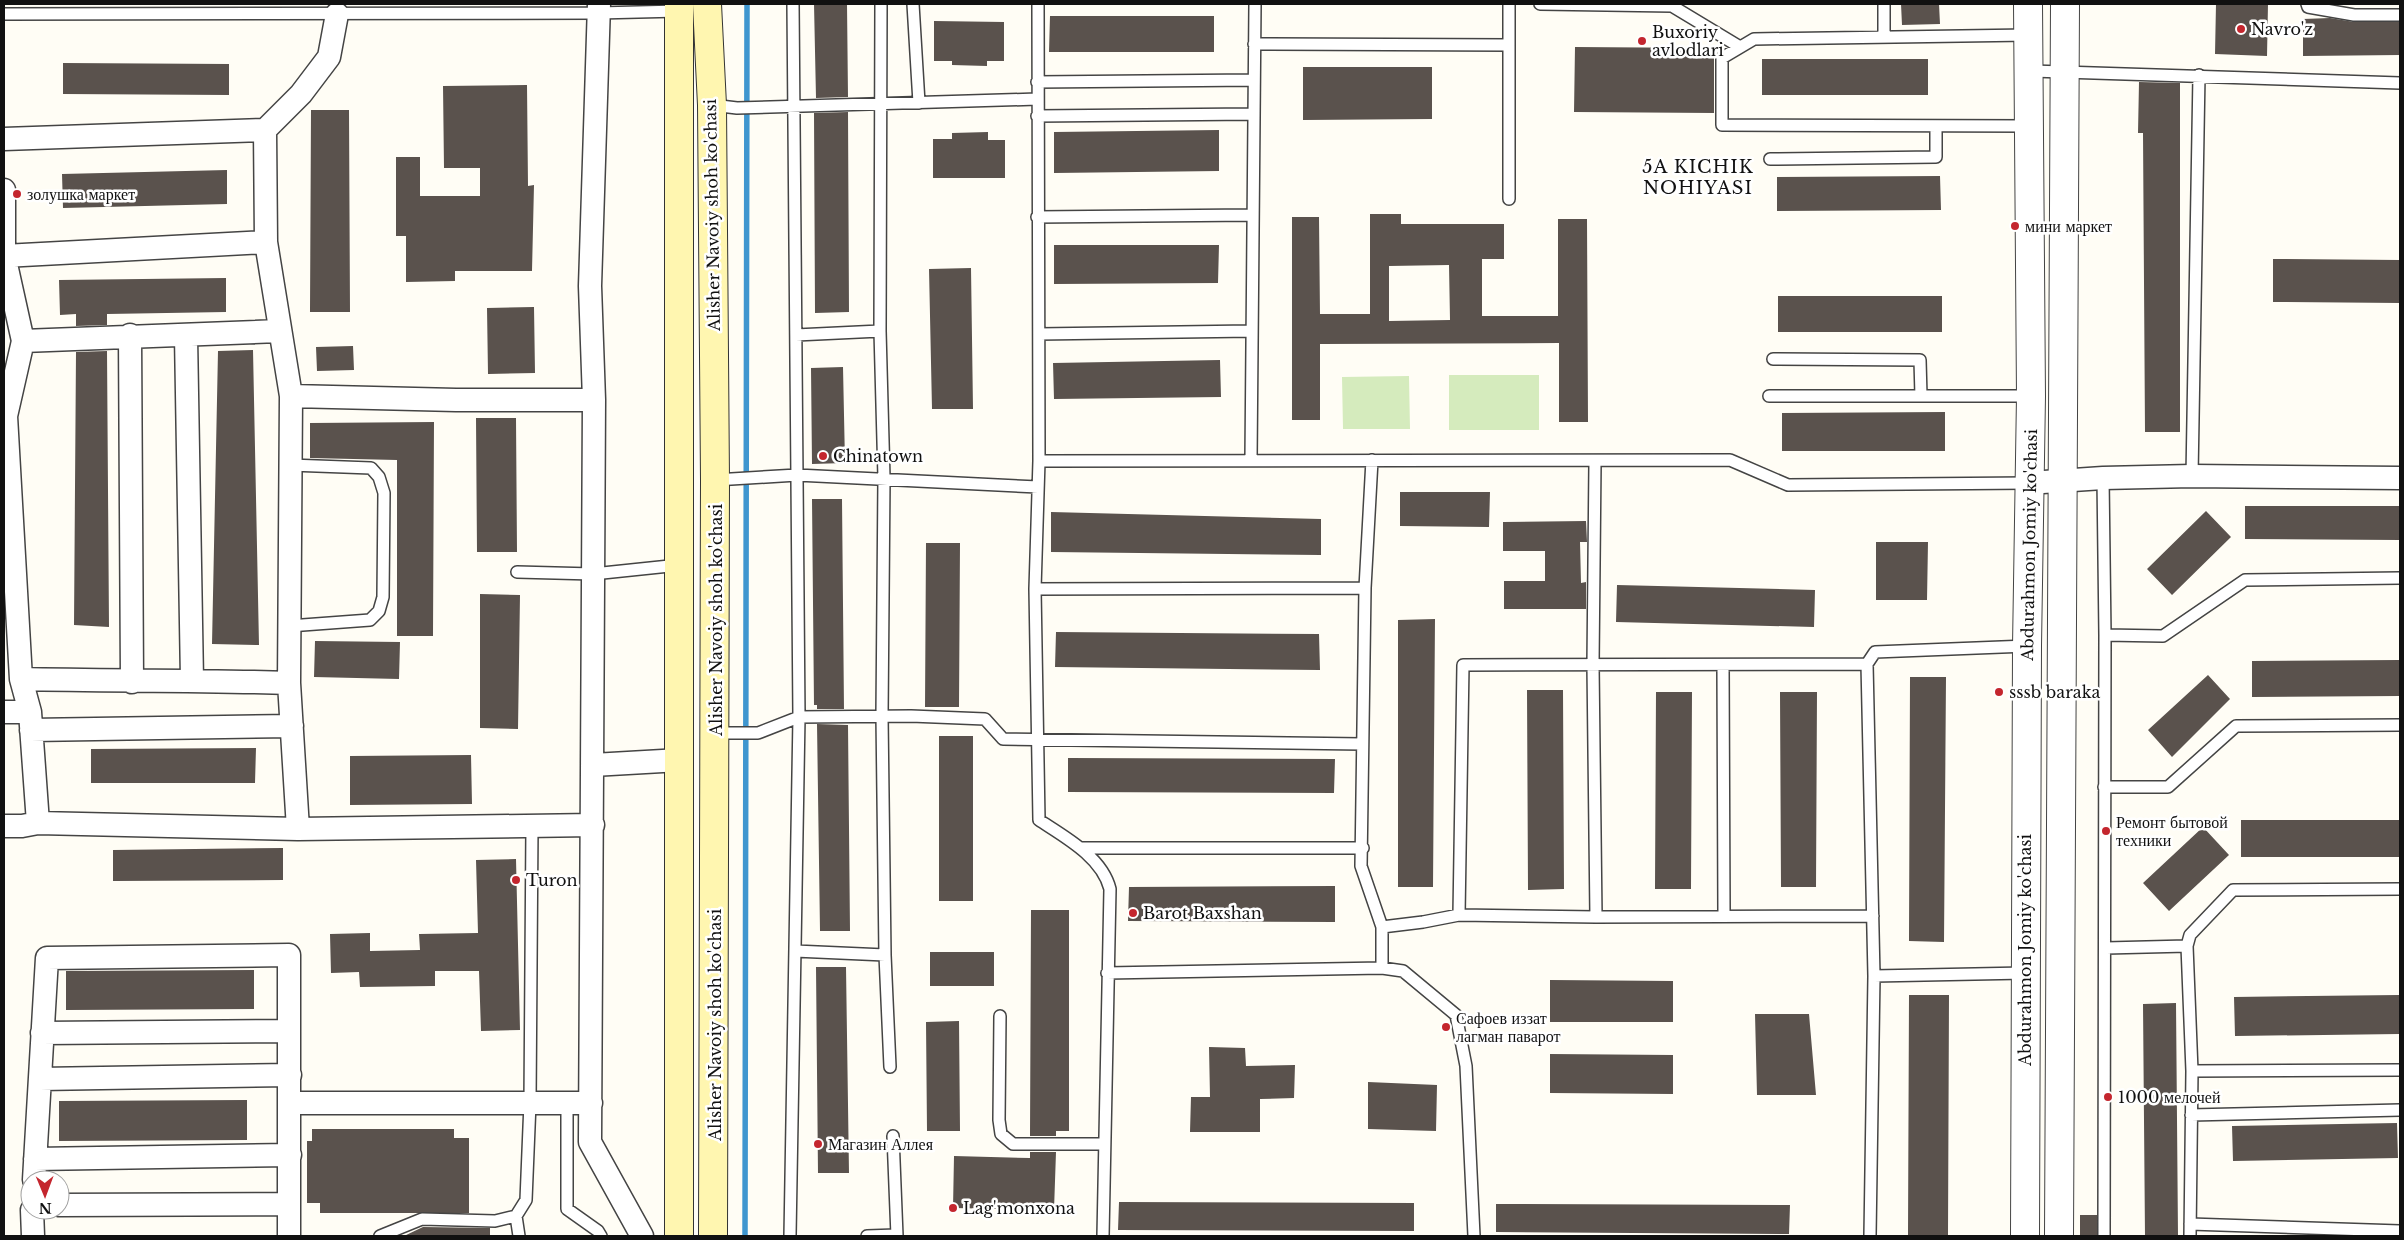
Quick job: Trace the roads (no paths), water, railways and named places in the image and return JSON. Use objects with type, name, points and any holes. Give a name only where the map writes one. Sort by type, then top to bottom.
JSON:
[{"type":"main road","name":"Alisher Navoiy shoh ko'chasi","points":[[707,4],[724,107],[724,733],[714,1236]]},
{"type":"main road","name":"Alisher Navoiy shoh ko'chasi","points":[[679,7],[679,1236]]},
{"type":"street","name":"Abdurahmon Jomiy ko'chasi","points":[[2025,1236],[2027,646],[2031,396],[2028,4]]},
{"type":"street","name":"Abdurahmon Jomiy ko'chasi","points":[[2059,1236],[2067,70],[2065,4]]},
{"type":"street","points":[[598,8],[590,286],[594,400],[590,1142],[642,1236]]},
{"type":"street","points":[[4,138],[265,130],[301,94],[329,57],[337,14]]},
{"type":"street","points":[[265,130],[266,242],[291,396],[289,683],[298,829]]},
{"type":"street","points":[[4,190],[4,256],[23,340],[5,417],[21,680],[31,721],[38,823]]},
{"type":"street","points":[[4,256],[266,242]]},
{"type":"street","points":[[23,340],[130,335],[186,336],[279,330]]},
{"type":"street","points":[[130,335],[132,682]]},
{"type":"street","points":[[186,336],[192,680]]},
{"type":"street","points":[[291,396],[456,400],[594,400]]},
{"type":"street","points":[[2029,483],[2103,478],[2192,476],[2400,478]]},
{"type":"street","points":[[21,680],[132,682],[192,680],[289,683]]},
{"type":"street","points":[[4,712],[31,721],[292,726]]},
{"type":"street","points":[[593,765],[680,760]]},
{"type":"street","points":[[4,826],[22,826],[38,823],[298,829],[593,825]]},
{"type":"street","points":[[290,1155],[35,1169],[47,958],[289,955],[290,1075],[290,1155],[289,1204],[290,1236]]},
{"type":"street","points":[[42,1033],[289,1031]]},
{"type":"street","points":[[40,1079],[290,1075]]},
{"type":"street","points":[[290,1102],[591,1103]]},
{"type":"street","points":[[70,1204],[289,1204]]},
{"type":"street","points":[[32,1220],[33,1236]]},
{"type":"lane","points":[[790,1236],[799,717],[793,4]]},
{"type":"lane","points":[[881,4],[880,331],[884,478],[882,716],[885,955],[890,1067]]},
{"type":"lane","points":[[913,4],[919,103]]},
{"type":"lane","points":[[1038,4],[1039,461],[1035,589],[1039,820],[1081,848],[1108,879],[1110,889],[1103,1236]]},
{"type":"lane","points":[[1251,460],[1255,4]]},
{"type":"lane","points":[[1509,4],[1510,199]]},
{"type":"lane","points":[[1540,4],[1672,6],[1740,47]]},
{"type":"lane","points":[[1884,4],[1884,37]]},
{"type":"lane","points":[[2307,4],[2308,7],[2354,15],[2400,15]]},
{"type":"lane","points":[[4,14],[337,14],[679,7]]},
{"type":"lane","points":[[2029,35],[1754,40],[1722,58],[1722,125],[2030,126]]},
{"type":"lane","points":[[1254,44],[1509,45]]},
{"type":"lane","points":[[2030,71],[2067,70],[2400,83]]},
{"type":"lane","points":[[2192,476],[2199,75]]},
{"type":"lane","points":[[1038,82],[1254,80]]},
{"type":"lane","points":[[724,107],[1037,99]]},
{"type":"lane","points":[[1037,116],[1253,114]]},
{"type":"lane","points":[[1770,159],[1936,157],[1936,127]]},
{"type":"lane","points":[[1037,218],[1252,215]]},
{"type":"lane","points":[[796,335],[880,331]]},
{"type":"lane","points":[[1038,334],[1251,331]]},
{"type":"lane","points":[[1773,359],[1920,360],[1921,396]]},
{"type":"lane","points":[[1769,396],[2031,396]]},
{"type":"lane","points":[[1039,461],[1372,460],[1595,462],[1730,460],[1788,485],[2029,483]]},
{"type":"lane","points":[[1372,460],[1365,588],[1362,744],[1363,848],[1361,866],[1382,926],[1382,968]]},
{"type":"lane","points":[[1595,462],[1596,917]]},
{"type":"lane","points":[[289,626],[370,620],[379,611],[383,597],[384,493],[379,477],[371,468],[290,465]]},
{"type":"lane","points":[[725,480],[797,475],[884,478],[997,487],[1038,487]]},
{"type":"lane","points":[[2103,478],[2106,948],[2104,1236]]},
{"type":"lane","points":[[516,572],[593,574],[679,566]]},
{"type":"lane","points":[[2105,636],[2163,636],[2245,580],[2400,578]]},
{"type":"lane","points":[[1035,589],[1365,588]]},
{"type":"lane","points":[[1870,1236],[1874,976],[1867,664],[1875,652],[2027,646]]},
{"type":"lane","points":[[1459,915],[1463,665],[1867,664]]},
{"type":"lane","points":[[1723,665],[1724,915]]},
{"type":"lane","points":[[724,733],[758,733],[799,717],[882,716],[985,719],[1003,739],[1362,744]]},
{"type":"lane","points":[[2104,788],[2168,787],[2236,726],[2400,725]]},
{"type":"lane","points":[[519,1236],[516,1216],[526,1200],[530,1103],[532,826]]},
{"type":"lane","points":[[1081,848],[1363,848]]},
{"type":"lane","points":[[2190,1236],[2192,1070],[2187,946],[2190,935],[2233,890],[2400,889]]},
{"type":"lane","points":[[1382,926],[1423,922],[1459,915],[1596,917],[1724,915],[1872,916]]},
{"type":"lane","points":[[2106,948],[2187,946]]},
{"type":"lane","points":[[795,951],[885,955]]},
{"type":"lane","points":[[1107,973],[1382,968],[1403,971],[1456,1015],[1466,1066],[1474,1236]]},
{"type":"lane","points":[[1874,976],[2025,973]]},
{"type":"lane","points":[[1000,1016],[999,1120],[1001,1134],[1013,1144],[1104,1144]]},
{"type":"lane","points":[[2192,1070],[2400,1070]]},
{"type":"lane","points":[[568,1103],[568,1209],[602,1236]]},
{"type":"lane","points":[[2191,1115],[2400,1110]]},
{"type":"lane","points":[[866,1236],[896,1236],[893,1136]]},
{"type":"lane","points":[[380,1236],[422,1219],[495,1220],[516,1216]]},
{"type":"lane","points":[[2190,1224],[2336,1232],[2400,1230]]},
{"type":"waterway","points":[[745,1236],[747,4]]},
{"type":"place","name":"Navro'z","points":[[2241,29]]},
{"type":"place","name":"Buxoriy avlodlari","points":[[1642,41]]},
{"type":"place","name":"золушка маркет","points":[[17,194]]},
{"type":"place","name":"мини маркет","points":[[2015,226]]},
{"type":"place","name":"Chinatown","points":[[823,456]]},
{"type":"place","name":"sssb baraka","points":[[1999,692]]},
{"type":"place","name":"Ремонт бытовой техники","points":[[2106,831]]},
{"type":"place","name":"Turon","points":[[516,880]]},
{"type":"place","name":"Barot Baxshan","points":[[1133,913]]},
{"type":"place","name":"Сафоев иззат лагман паварот","points":[[1446,1027]]},
{"type":"place","name":"1000 мелочей","points":[[2108,1097]]},
{"type":"place","name":"Магазин Аллея","points":[[818,1144]]},
{"type":"place","name":"Lag'monxona","points":[[953,1208]]},
{"type":"district","name":"5A KICHIK NOHIYASI","points":[[1698,177]]}]
